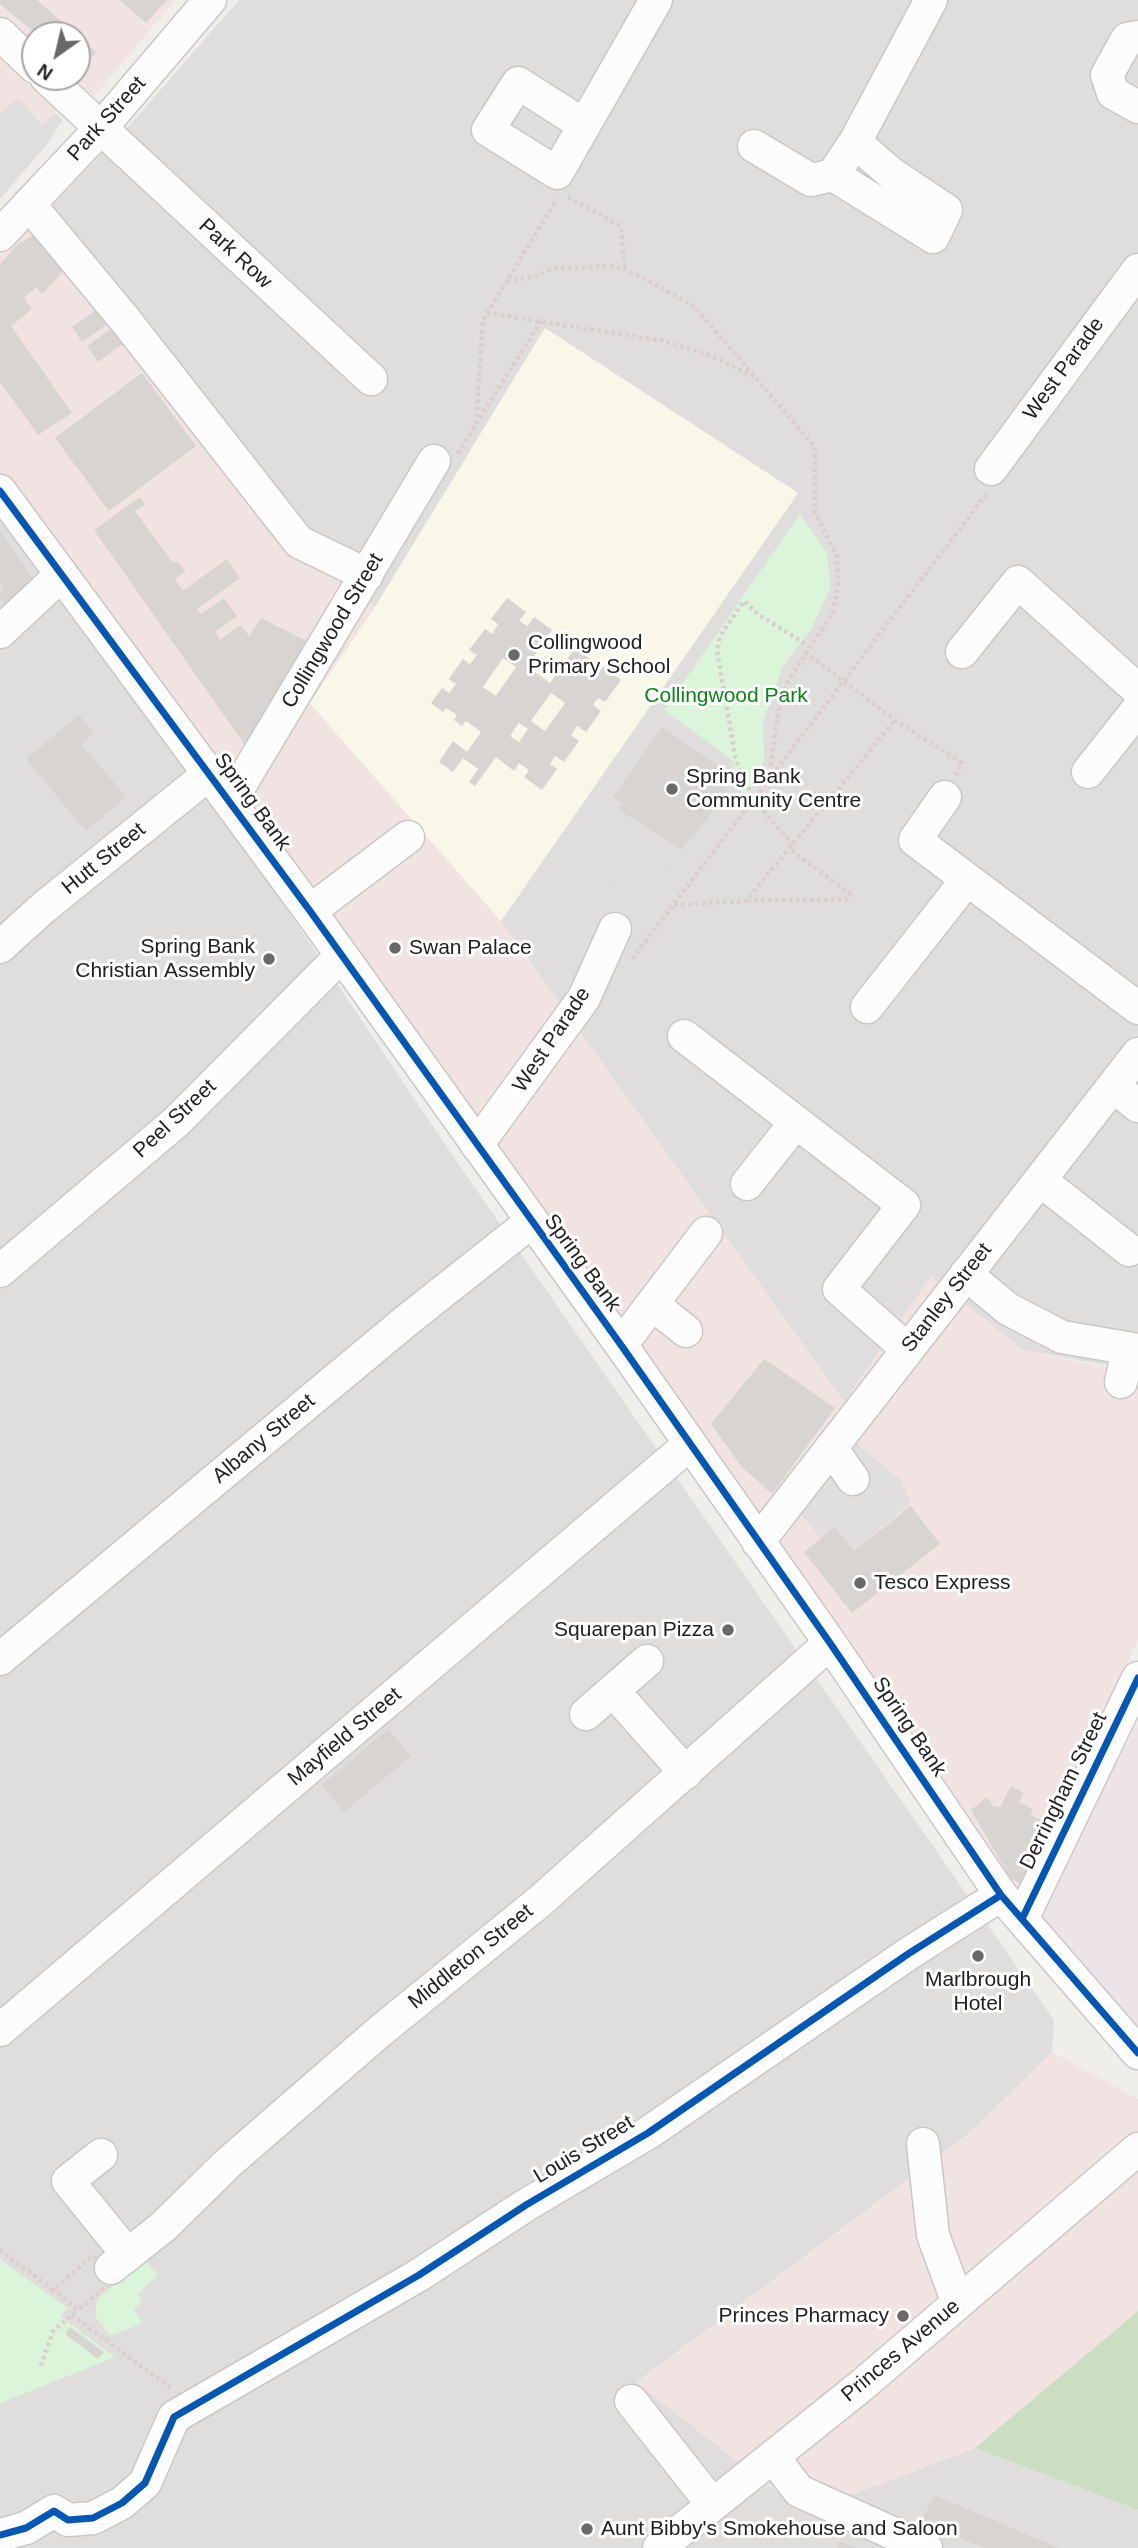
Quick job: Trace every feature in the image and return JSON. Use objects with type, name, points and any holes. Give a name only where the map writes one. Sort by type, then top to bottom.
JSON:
[{"type":"street","name":"Park Street","points":[[0,235],[101,128],[210,0]]},
{"type":"street","points":[[754,146],[811,180],[833,175],[855,142],[931,0]]},
{"type":"street","points":[[584,125],[646,4]]},
{"type":"street","points":[[0,34],[21,54]]},
{"type":"street","points":[[1138,37],[1127,39],[1107,75],[1113,93],[1138,107]]},
{"type":"street","name":"Park Row","points":[[61,91],[371,379]]},
{"type":"street","points":[[833,175],[933,237],[946,211],[892,174],[855,142]]},
{"type":"street","points":[[29,204],[102,291],[299,542],[367,575]]},
{"type":"street","name":"West Parade","points":[[991,469],[1138,270]]},
{"type":"street","name":"Collingwood Street","points":[[217,784],[242,782],[434,461]]},
{"type":"street","name":"Spring Bank","points":[[0,491],[60,576],[310,911],[621,1345],[831,1643],[1001,1895],[1138,2053]]},
{"type":"street","points":[[0,632],[60,576]]},
{"type":"street","points":[[962,652],[1018,582],[1138,690]]},
{"type":"street","points":[[1088,772],[1138,709]]},
{"type":"street","name":"Hutt Street","points":[[0,947],[80,878],[217,784]]},
{"type":"street","points":[[945,797],[915,840],[1138,1008]]},
{"type":"street","points":[[310,911],[408,837]]},
{"type":"street","points":[[867,1007],[966,881]]},
{"type":"street","name":"West Parade","points":[[477,1145],[584,998],[615,929]]},
{"type":"street","name":"Peel Street","points":[[0,1271],[176,1122],[341,956]]},
{"type":"street","points":[[684,1036],[904,1205],[839,1289],[907,1349]]},
{"type":"street","name":"Stanley Street","points":[[758,1542],[1138,1054]]},
{"type":"street","points":[[1113,1086],[1138,1106]]},
{"type":"street","points":[[747,1184],[796,1122]]},
{"type":"street","points":[[1040,1180],[1129,1250]]},
{"type":"street","name":"Albany Street","points":[[0,1659],[406,1321],[531,1222]]},
{"type":"street","points":[[621,1345],[706,1233]]},
{"type":"street","points":[[966,1274],[1008,1309],[1062,1337],[1133,1349],[1121,1382]]},
{"type":"street","points":[[652,1304],[686,1331]]},
{"type":"street","name":"Mayfield Street","points":[[0,2030],[690,1444]]},
{"type":"street","points":[[831,1448],[853,1479]]},
{"type":"street","name":"Middleton Street","points":[[119,2261],[379,2032],[539,1902],[831,1643]]},
{"type":"street","points":[[586,1714],[647,1661]]},
{"type":"street","name":"Derringham Street","points":[[1022,1919],[1138,1678]]},
{"type":"street","points":[[613,1691],[685,1773]]},
{"type":"street","name":"Louis Street","points":[[181,2413],[419,2275],[526,2204],[648,2133],[908,1954],[1001,1895]]},
{"type":"street","points":[[923,2144],[933,2235],[958,2303]]},
{"type":"street","name":"Princes Avenue","points":[[659,2548],[958,2303],[1138,2149]]},
{"type":"street","points":[[100,2155],[68,2181],[119,2261]]},
{"type":"street","points":[[631,2402],[713,2505]]},
{"type":"street","points":[[0,2535],[26,2528],[54,2511],[68,2520],[93,2518],[122,2504],[145,2483],[181,2413]]},
{"type":"street","points":[[773,2457],[799,2491],[926,2548]]},
{"type":"path","points":[[476,425],[483,320],[561,193],[621,226],[625,269]]},
{"type":"path","points":[[507,281],[534,277],[551,269],[610,266],[625,269],[695,307],[815,447],[815,513],[837,556],[838,584],[833,613],[808,646],[788,681],[778,714],[769,779]]},
{"type":"path","points":[[487,313],[663,341],[712,356],[760,380]]},
{"type":"path","points":[[434,461],[457,456],[541,321]]},
{"type":"path","points":[[625,968],[1000,476],[991,469]]},
{"type":"path","points":[[674,905],[847,899],[850,894],[791,847],[754,800],[732,746],[731,721],[723,694],[717,651],[720,636],[744,601],[760,615],[808,646]]},
{"type":"path","points":[[805,652],[895,720],[962,763],[945,797]]},
{"type":"path","points":[[746,901],[895,720]]},
{"type":"path","points":[[0,2250],[78,2310]]},
{"type":"path","points":[[41,2366],[52,2331],[116,2278],[119,2261],[93,2256],[53,2290]]},
{"type":"path","points":[[72,2315],[183,2398],[181,2413]]},
{"type":"shaded area","points":[[0,0],[175,0],[94,96],[88,91],[91,91],[91,21],[21,21],[21,91],[73,91],[42,126],[18,98],[0,113]]},
{"type":"shaded area","points":[[239,0],[1138,0],[1138,1371],[1023,1350],[931,1277],[844,1402],[501,921],[798,493],[545,328],[375,607],[39,219],[136,118]]},
{"type":"shaded area","points":[[18,98],[42,125],[55,113],[63,120],[48,143],[0,199],[0,113]]},
{"type":"shaded area","points":[[530,98],[566,120],[544,155],[508,134]]},
{"type":"shaded area","points":[[39,219],[375,607],[310,704],[501,921],[844,1402],[931,1277],[1023,1350],[1138,1374],[1138,1640],[1021,1892],[1014,1890],[0,483],[0,256]]},
{"type":"shaded area","name":"Collingwood Primary School","points":[[545,328],[798,493],[501,921],[310,703],[375,607]]},
{"type":"shaded area","points":[[0,483],[459,1165],[1054,2020],[1052,2052],[972,2131],[637,2382],[809,2511],[975,2448],[1138,2510],[1138,2548],[0,2548]]},
{"type":"shaded area","points":[[597,802],[676,857],[665,871],[680,881],[631,946],[605,929],[612,917],[596,907],[615,880],[566,847]]},
{"type":"shaded area","points":[[856,1443],[901,1480],[911,1503],[854,1551],[835,1527],[821,1538],[799,1512]]},
{"type":"shaded area","points":[[1138,1723],[1138,2041],[1106,2011],[1037,1910]]},
{"type":"shaded area","points":[[1052,2052],[1138,2099],[1138,2311],[975,2448],[809,2511],[781,2496],[637,2383],[972,2132]]},
{"type":"green space","name":"Collingwood Park","points":[[800,514],[827,553],[831,587],[811,629],[783,666],[763,721],[764,760],[745,803],[732,760],[664,710]]},
{"type":"green space","points":[[0,2259],[67,2308],[61,2317],[115,2357],[0,2403]]},
{"type":"green space","points":[[146,2260],[157,2275],[138,2294],[142,2301],[134,2310],[143,2323],[110,2336],[95,2316],[97,2299]]},
{"type":"green space","points":[[1138,2311],[1138,2510],[975,2448]]},
{"type":"building","points":[[0,0],[37,0],[60,21],[21,22],[0,4]]},
{"type":"building","points":[[120,0],[167,0],[146,23]]},
{"type":"building","points":[[42,230],[70,264],[42,294],[36,287],[24,298],[32,309],[11,326],[72,413],[38,435],[0,382],[0,264],[18,244]]},
{"type":"building","points":[[105,304],[115,319],[82,342],[72,327]]},
{"type":"building","points":[[120,322],[131,338],[98,362],[87,346]]},
{"type":"building","points":[[142,373],[196,446],[109,511],[55,438]]},
{"type":"building","points":[[140,497],[145,504],[135,511],[173,563],[177,561],[185,571],[175,579],[183,591],[227,559],[240,578],[197,609],[201,614],[224,598],[237,616],[215,632],[220,640],[241,625],[249,636],[261,618],[310,643],[247,748],[94,530]]},
{"type":"building","points":[[0,530],[35,582],[4,603],[0,598],[0,591],[4,588],[0,582]]},
{"type":"building","name":"Collingwood Primary School","points":[[507,598],[526,612],[519,621],[528,626],[534,617],[552,630],[527,666],[550,683],[575,648],[593,661],[587,669],[596,676],[603,667],[621,680],[605,702],[598,698],[593,705],[601,711],[586,732],[577,726],[571,735],[579,741],[564,762],[555,756],[550,764],[557,769],[542,790],[524,777],[529,770],[519,763],[514,771],[496,757],[475,786],[469,782],[478,769],[463,758],[453,772],[439,762],[453,741],[467,752],[481,732],[466,721],[462,726],[454,720],[457,715],[446,708],[443,712],[431,703],[442,688],[449,693],[456,684],[449,679],[463,659],[470,664],[477,655],[469,650],[485,629],[492,634],[498,624],[491,619]],"holes":[[[503,658],[516,667],[496,696],[483,687]],[[551,693],[565,703],[545,731],[531,721]],[[519,723],[528,729],[519,742],[510,736]]]},
{"type":"building","points":[[79,715],[94,733],[81,744],[126,797],[86,831],[26,759]]},
{"type":"building","name":"Spring Bank Community Centre","points":[[662,727],[719,766],[717,770],[729,778],[722,787],[727,790],[693,839],[690,838],[682,850],[619,810],[623,804],[613,797]]},
{"type":"building","points":[[764,1359],[835,1408],[772,1494],[741,1466],[711,1424]]},
{"type":"building","name":"Tesco Express","points":[[911,1506],[940,1544],[852,1613],[804,1552],[835,1527],[854,1551]]},
{"type":"building","points":[[388,1729],[411,1756],[344,1812],[322,1785]]},
{"type":"building","points":[[1011,1786],[1024,1793],[1019,1802],[1033,1809],[1030,1815],[1052,1825],[1022,1884],[1011,1879],[971,1810],[987,1797],[994,1807],[1000,1807]]},
{"type":"building","points":[[70,2327],[104,2352],[98,2359],[65,2334]]},
{"type":"building","points":[[934,2495],[1059,2548],[984,2548],[922,2521]]},
{"type":"building","points":[[840,2541],[857,2548],[837,2548]]},
{"type":"cycle path","points":[[0,491],[310,911],[621,1345],[830,1643],[1001,1895],[1138,2053]]},
{"type":"cycle path","points":[[1022,1919],[1138,1678]]},
{"type":"cycle path","points":[[0,2535],[26,2528],[54,2511],[68,2520],[93,2518],[122,2503],[145,2483],[174,2417],[419,2275],[526,2205],[648,2133],[908,1954],[1001,1895]]},
{"type":"place","name":"Collingwood Primary School","points":[[514,655]]},
{"type":"place","name":"Spring Bank Community Centre","points":[[672,789]]},
{"type":"place","name":"Swan Palace","points":[[395,948]]},
{"type":"place","name":"Spring Bank Christian Assembly","points":[[269,959]]},
{"type":"place","name":"Tesco Express","points":[[860,1583]]},
{"type":"place","name":"Squarepan Pizza","points":[[728,1630]]},
{"type":"place","name":"Marlbrough Hotel","points":[[978,1956]]},
{"type":"place","name":"Princes Pharmacy","points":[[903,2316]]},
{"type":"place","name":"Aunt Bibby's Smokehouse and Saloon","points":[[587,2529]]}]
